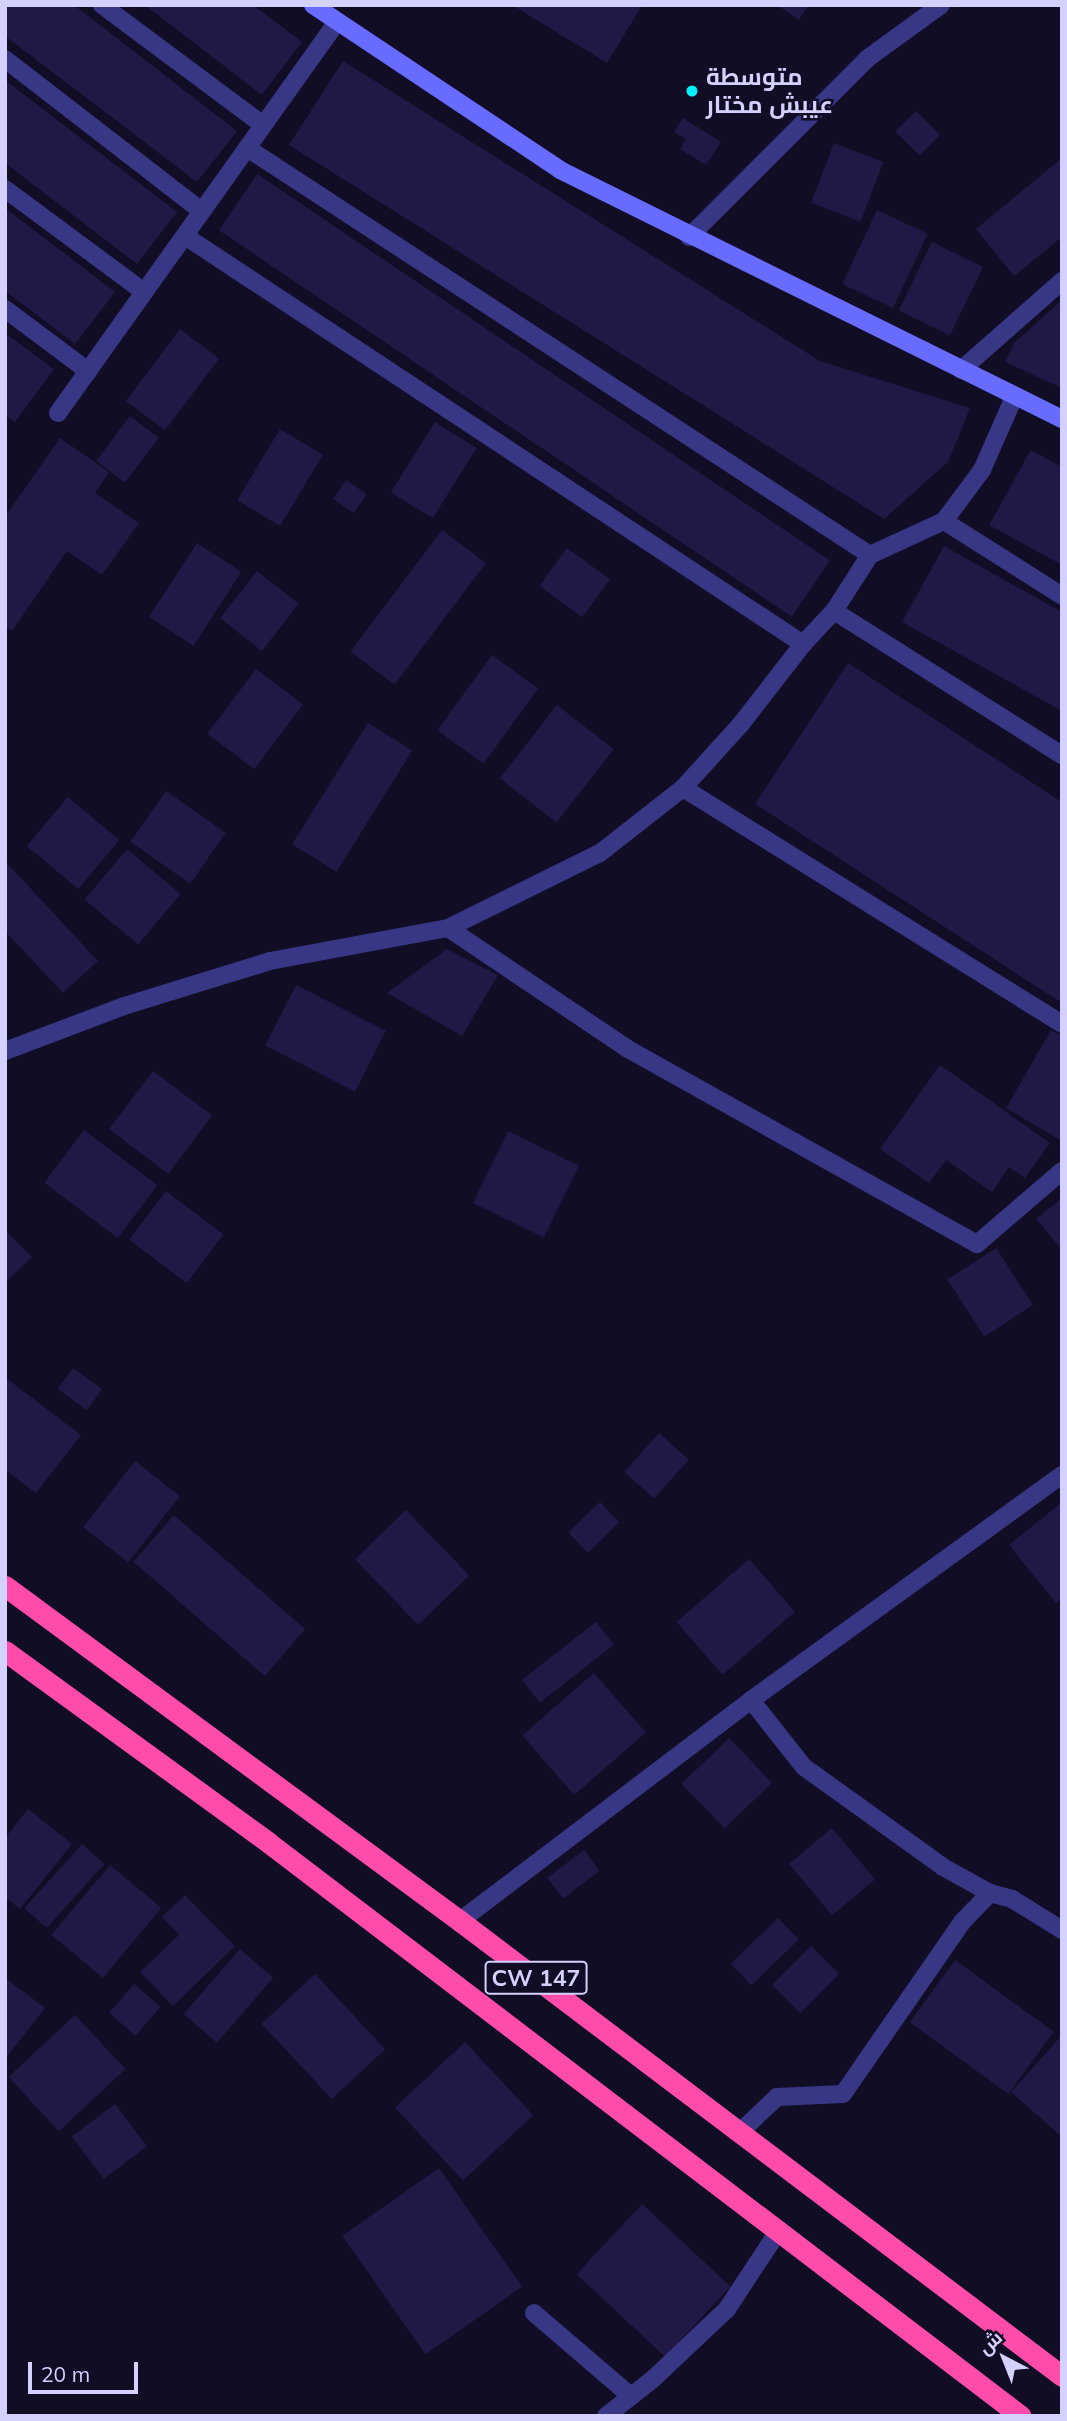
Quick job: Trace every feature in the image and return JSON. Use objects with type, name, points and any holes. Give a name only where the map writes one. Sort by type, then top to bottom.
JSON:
[{"type":"highway","name":"CW 147","points":[[5,1586],[460,1921],[1062,2376]]},
{"type":"highway","name":"CW 147","points":[[5,1651],[269,1843],[1021,2416]]},
{"type":"street","points":[[102,5],[263,125]]},
{"type":"street","points":[[313,5],[560,170],[1062,419]]},
{"type":"street","points":[[689,236],[868,58],[941,5]]},
{"type":"street","points":[[58,413],[337,22]]},
{"type":"street","points":[[5,59],[202,211]]},
{"type":"street","points":[[247,148],[870,555]]},
{"type":"street","points":[[5,189],[144,292]]},
{"type":"street","points":[[185,236],[803,644]]},
{"type":"street","points":[[961,370],[1062,281]]},
{"type":"street","points":[[5,309],[88,372]]},
{"type":"street","points":[[5,1051],[124,1006],[270,961],[448,928],[600,853],[683,788],[741,724],[803,644],[834,611],[870,555],[944,521],[982,470],[1014,397]]},
{"type":"street","points":[[944,521],[1062,596]]},
{"type":"street","points":[[834,611],[1062,755]]},
{"type":"street","points":[[683,788],[1062,1024]]},
{"type":"street","points":[[448,928],[628,1049],[977,1244],[1062,1171]]},
{"type":"street","points":[[460,1921],[751,1700],[1062,1475]]},
{"type":"street","points":[[751,1700],[804,1767],[916,1849],[990,1893],[1012,1899],[1062,1930]]},
{"type":"street","points":[[740,2132],[777,2097],[843,2094],[962,1921],[990,1893]]},
{"type":"street","points":[[606,2416],[727,2309],[779,2230]]},
{"type":"street","points":[[534,2313],[631,2396]]},
{"type":"building","points":[[5,5],[74,5],[237,131],[197,182],[5,36]]},
{"type":"building","points":[[145,5],[253,5],[302,42],[262,95]]},
{"type":"building","points":[[512,5],[638,5],[641,7],[607,63]]},
{"type":"building","points":[[777,5],[808,5],[799,20]]},
{"type":"building","points":[[343,61],[820,361],[970,408],[948,462],[884,519],[289,145]]},
{"type":"building","points":[[5,80],[177,212],[137,264],[5,163]]},
{"type":"building","points":[[916,111],[940,135],[920,156],[895,132]]},
{"type":"building","points":[[683,118],[721,142],[706,165],[680,149],[686,139],[674,132]]},
{"type":"building","points":[[834,143],[883,162],[861,222],[811,203]]},
{"type":"building","points":[[1062,158],[1062,237],[1014,276],[976,229]]},
{"type":"building","points":[[257,174],[830,560],[792,617],[219,230]]},
{"type":"building","points":[[5,208],[115,292],[75,344],[5,291]]},
{"type":"building","points":[[877,210],[928,234],[893,308],[842,284]]},
{"type":"building","points":[[932,242],[983,267],[950,335],[899,310]]},
{"type":"building","points":[[1062,300],[1062,388],[1005,362],[1014,343]]},
{"type":"building","points":[[180,329],[219,358],[165,430],[126,401]]},
{"type":"building","points":[[5,333],[54,369],[15,422],[5,415]]},
{"type":"building","points":[[130,416],[159,438],[125,482],[96,461]]},
{"type":"building","points":[[435,422],[477,448],[433,518],[391,492]]},
{"type":"building","points":[[280,429],[323,455],[280,526],[237,500]]},
{"type":"building","points":[[60,438],[109,472],[95,493],[139,523],[102,575],[67,551],[12,631],[5,626],[5,517]]},
{"type":"building","points":[[1031,450],[1062,467],[1062,565],[989,525]]},
{"type":"building","points":[[346,480],[367,494],[354,513],[333,499]]},
{"type":"building","points":[[442,530],[486,563],[394,684],[351,651]]},
{"type":"building","points":[[197,543],[241,572],[194,646],[149,617]]},
{"type":"building","points":[[944,546],[1062,612],[1062,711],[902,622]]},
{"type":"building","points":[[567,548],[610,579],[582,617],[539,586]]},
{"type":"building","points":[[257,571],[299,604],[262,651],[220,618]]},
{"type":"building","points":[[492,655],[538,689],[483,764],[437,730]]},
{"type":"building","points":[[848,663],[1062,802],[1062,1003],[755,804]]},
{"type":"building","points":[[256,669],[303,705],[254,769],[207,734]]},
{"type":"building","points":[[557,705],[614,749],[556,823],[500,778]]},
{"type":"building","points":[[368,723],[412,751],[336,872],[292,844]]},
{"type":"building","points":[[166,791],[226,833],[190,884],[130,842]]},
{"type":"building","points":[[68,797],[119,840],[78,889],[27,846]]},
{"type":"building","points":[[127,849],[181,894],[138,945],[85,900]]},
{"type":"building","points":[[5,861],[98,961],[63,993],[5,931]]},
{"type":"building","points":[[447,949],[498,975],[462,1036],[387,993]]},
{"type":"building","points":[[296,985],[386,1031],[355,1091],[265,1046]]},
{"type":"building","points":[[1051,1030],[1062,1036],[1062,1141],[1006,1108]]},
{"type":"building","points":[[940,1065],[1050,1143],[1025,1178],[1009,1167],[992,1192],[946,1160],[929,1183],[880,1149]]},
{"type":"building","points":[[153,1071],[212,1116],[168,1174],[109,1129]]},
{"type":"building","points":[[84,1130],[157,1185],[118,1238],[44,1183]]},
{"type":"building","points":[[508,1131],[579,1166],[544,1238],[473,1203]]},
{"type":"building","points":[[166,1191],[224,1234],[187,1283],[129,1240]]},
{"type":"building","points":[[1062,1198],[1062,1250],[1036,1219]]},
{"type":"building","points":[[5,1230],[32,1257],[5,1283]]},
{"type":"building","points":[[996,1248],[1033,1305],[984,1337],[947,1280]]},
{"type":"building","points":[[73,1368],[102,1389],[87,1410],[58,1389]]},
{"type":"building","points":[[6,1378],[81,1435],[36,1493],[5,1470]]},
{"type":"building","points":[[659,1433],[689,1460],[654,1498],[624,1472]]},
{"type":"building","points":[[135,1461],[180,1496],[128,1562],[83,1527]]},
{"type":"building","points":[[600,1502],[619,1522],[588,1553],[568,1533]]},
{"type":"building","points":[[1062,1502],[1062,1599],[1056,1603],[1009,1545]]},
{"type":"building","points":[[406,1510],[469,1575],[418,1625],[355,1559]]},
{"type":"building","points":[[174,1515],[305,1629],[265,1676],[133,1562]]},
{"type":"building","points":[[749,1559],[795,1612],[722,1675],[677,1622]]},
{"type":"building","points":[[596,1622],[614,1645],[540,1703],[522,1680]]},
{"type":"building","points":[[594,1673],[646,1733],[574,1795],[522,1735]]},
{"type":"building","points":[[729,1738],[772,1783],[725,1828],[682,1784]]},
{"type":"building","points":[[28,1809],[72,1844],[20,1909],[5,1897],[5,1838]]},
{"type":"building","points":[[832,1828],[875,1879],[832,1915],[789,1864]]},
{"type":"building","points":[[82,1844],[104,1864],[47,1928],[24,1908]]},
{"type":"building","points":[[584,1850],[600,1871],[563,1898],[547,1878]]},
{"type":"building","points":[[110,1865],[161,1908],[103,1978],[52,1935]]},
{"type":"building","points":[[185,1895],[235,1946],[173,2006],[140,1972],[179,1935],[162,1917]]},
{"type":"building","points":[[778,1918],[799,1940],[751,1985],[731,1964]]},
{"type":"building","points":[[811,1946],[839,1974],[800,2013],[772,1985]]},
{"type":"building","points":[[240,1949],[273,1978],[217,2043],[184,2014]]},
{"type":"building","points":[[955,1960],[1054,2032],[1008,2094],[910,2022]]},
{"type":"building","points":[[315,1974],[385,2049],[332,2099],[262,2024]]},
{"type":"building","points":[[5,1978],[45,2008],[5,2059]]},
{"type":"building","points":[[134,1984],[160,2007],[135,2036],[109,2013]]},
{"type":"building","points":[[75,2015],[125,2069],[59,2131],[8,2077]]},
{"type":"building","points":[[1062,2035],[1062,2137],[1011,2092]]},
{"type":"building","points":[[465,2042],[533,2115],[463,2181],[395,2107]]},
{"type":"building","points":[[115,2104],[147,2146],[104,2179],[72,2136]]},
{"type":"building","points":[[439,2168],[522,2287],[426,2354],[342,2236]]},
{"type":"building","points":[[642,2204],[730,2287],[665,2357],[577,2274]]},
{"type":"place","name":"متوسطة عيبش مختار","points":[[692,91]]}]
